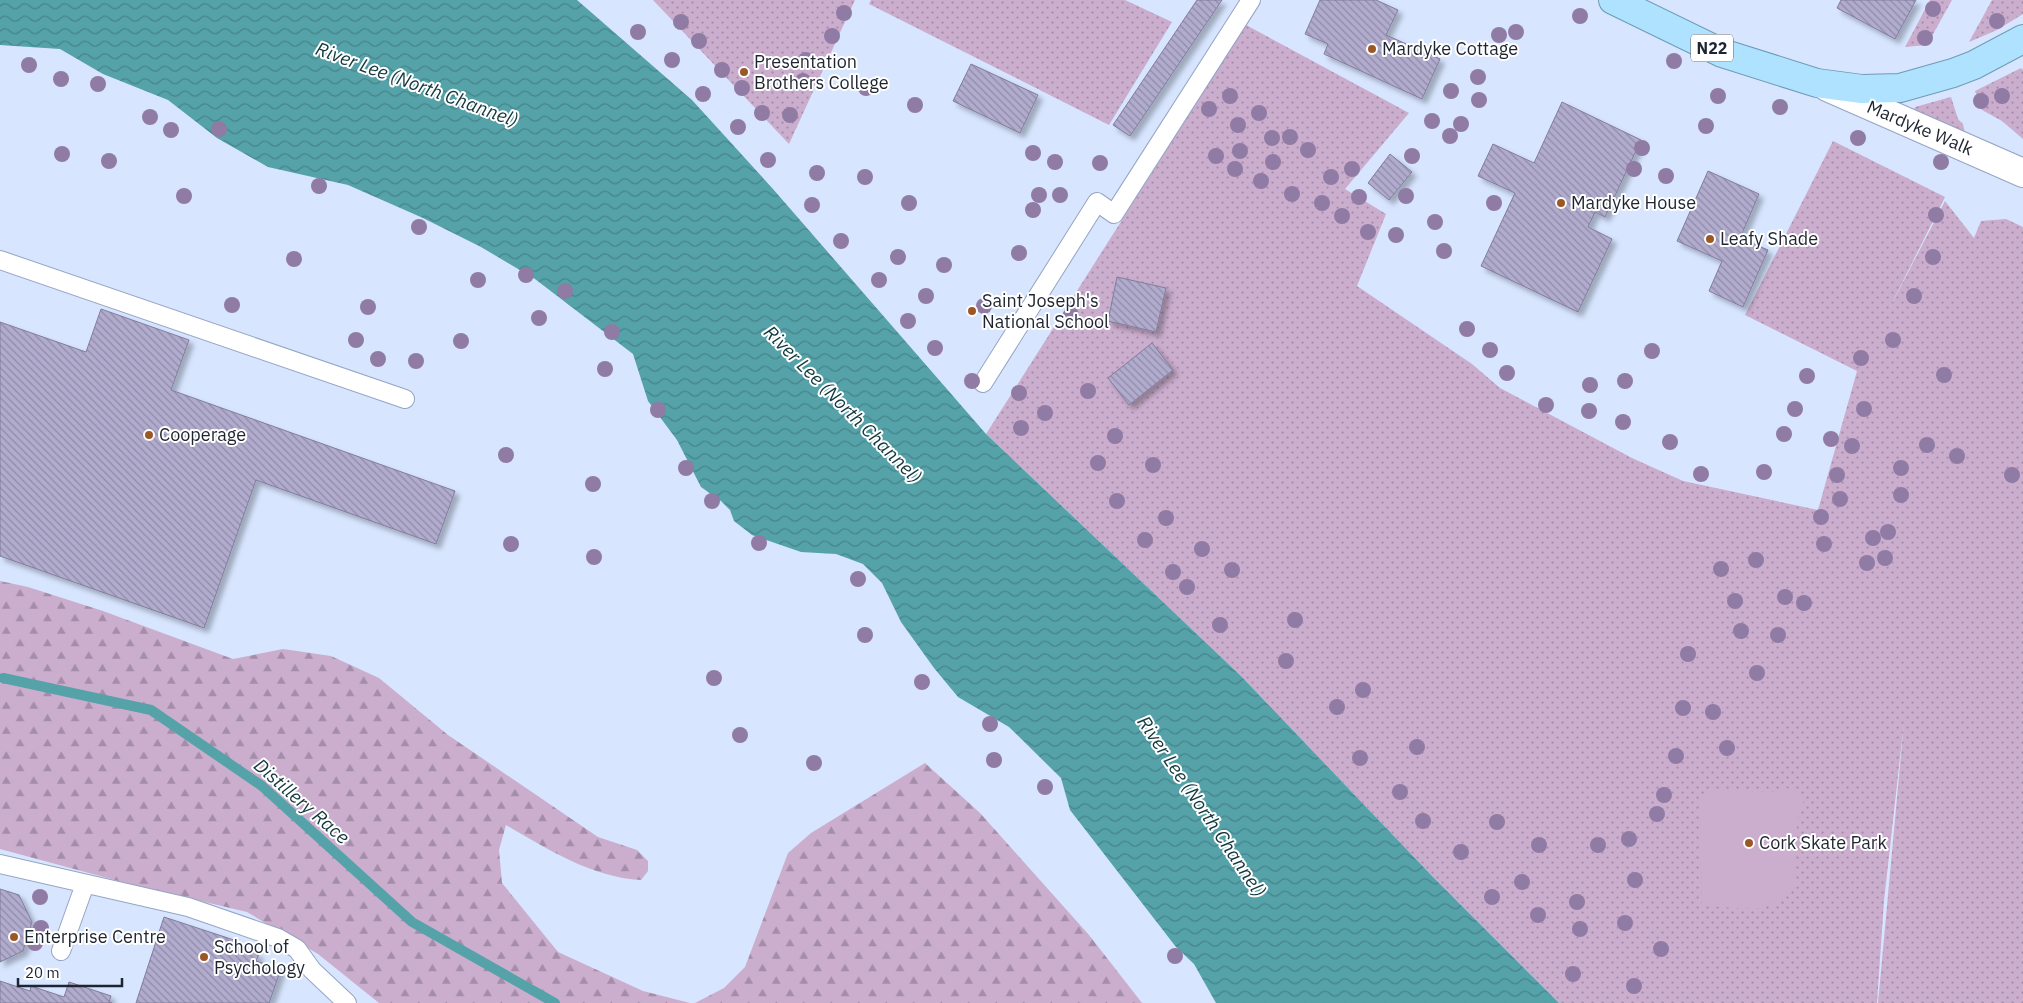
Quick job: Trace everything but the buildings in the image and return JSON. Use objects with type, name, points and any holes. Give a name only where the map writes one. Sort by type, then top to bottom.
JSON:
[{"type":"highway","name":"Mardyke Walk","points":[[1614,0],[1722,53],[1817,83],[1862,89],[1900,88],[1974,65],[2023,39]]},
{"type":"street","name":"Mardyke Walk","points":[[1817,83],[2023,172]]},
{"type":"lane","points":[[983,383],[1097,202],[1114,214],[1251,0]]},
{"type":"lane","points":[[0,260],[405,398]]},
{"type":"lane","points":[[0,864],[188,908],[278,938],[297,949],[312,970],[347,1003]]},
{"type":"lane","points":[[61,951],[84,884]]},
{"type":"green space","points":[[653,0],[855,0],[789,144]]},
{"type":"green space","points":[[871,0],[1125,0],[1172,22],[1109,125],[869,4]]},
{"type":"green space","points":[[1930,0],[1952,0],[1927,45],[1905,47]]},
{"type":"green space","points":[[1992,0],[2023,0],[2023,14],[1997,30],[1969,42]]},
{"type":"green space","points":[[1246,25],[1409,113],[1345,189],[1386,214],[1357,286],[1472,364],[1500,388],[1632,458],[1683,481],[1818,510],[1857,371],[1745,315],[1833,141],[1945,197],[1887,313],[1945,201],[1974,238],[1981,221],[2006,219],[2023,227],[2023,1003],[1878,1003],[1904,722],[1884,901],[1877,1003],[1559,1003],[1433,877],[1241,676],[986,434]]},
{"type":"green space","points":[[2021,68],[2023,70],[2023,139],[2002,121],[1982,110],[1975,91]]},
{"type":"green space","points":[[1951,97],[1958,119],[1963,124],[1966,138],[1914,111],[1915,107]]},
{"type":"green space","points":[[0,581],[28,587],[103,611],[233,659],[283,649],[331,656],[379,678],[448,735],[598,837],[637,850],[648,861],[648,871],[641,880],[605,874],[570,860],[506,825],[499,850],[502,883],[558,952],[643,991],[690,1003],[379,1003],[318,954],[247,912],[137,886],[0,849]]},
{"type":"green space","points":[[925,763],[980,813],[1089,935],[1142,1003],[695,1003],[724,988],[745,967],[788,853],[811,833]]},
{"type":"green space","name":"Cork Skate Park","points":[[1787,788],[1797,792],[1803,800],[1803,808],[1797,821],[1795,877],[1802,883],[1778,902],[1756,909],[1702,906],[1700,798],[1710,790],[1773,792]]},
{"type":"water","name":"River Lee (North Channel)","points":[[0,0],[577,0],[692,100],[773,189],[986,434],[1241,676],[1433,877],[1559,1003],[1216,1003],[1194,964],[1176,947],[1070,810],[1061,778],[1009,727],[958,697],[934,668],[901,622],[882,583],[863,564],[836,554],[801,552],[752,535],[734,521],[730,510],[721,501],[701,487],[677,440],[648,401],[633,354],[535,279],[481,247],[423,218],[348,185],[268,167],[217,138],[168,100],[103,74],[60,49],[0,45]]},
{"type":"waterway","name":"Distillery Race","points":[[3,678],[151,710],[262,786],[412,922],[555,1003]]},
{"type":"place","name":"Mardyke Cottage","points":[[1372,49]]},
{"type":"place","name":"Presentation Brothers College","points":[[744,72]]},
{"type":"place","name":"Mardyke House","points":[[1561,203]]},
{"type":"place","name":"Leafy Shade","points":[[1710,239]]},
{"type":"place","name":"Saint Joseph's National School","points":[[972,311]]},
{"type":"place","name":"Cooperage","points":[[149,435]]},
{"type":"place","name":"Cork Skate Park","points":[[1749,843]]},
{"type":"place","name":"Enterprise Centre","points":[[14,937]]},
{"type":"place","name":"School of Psychology","points":[[204,957]]}]
